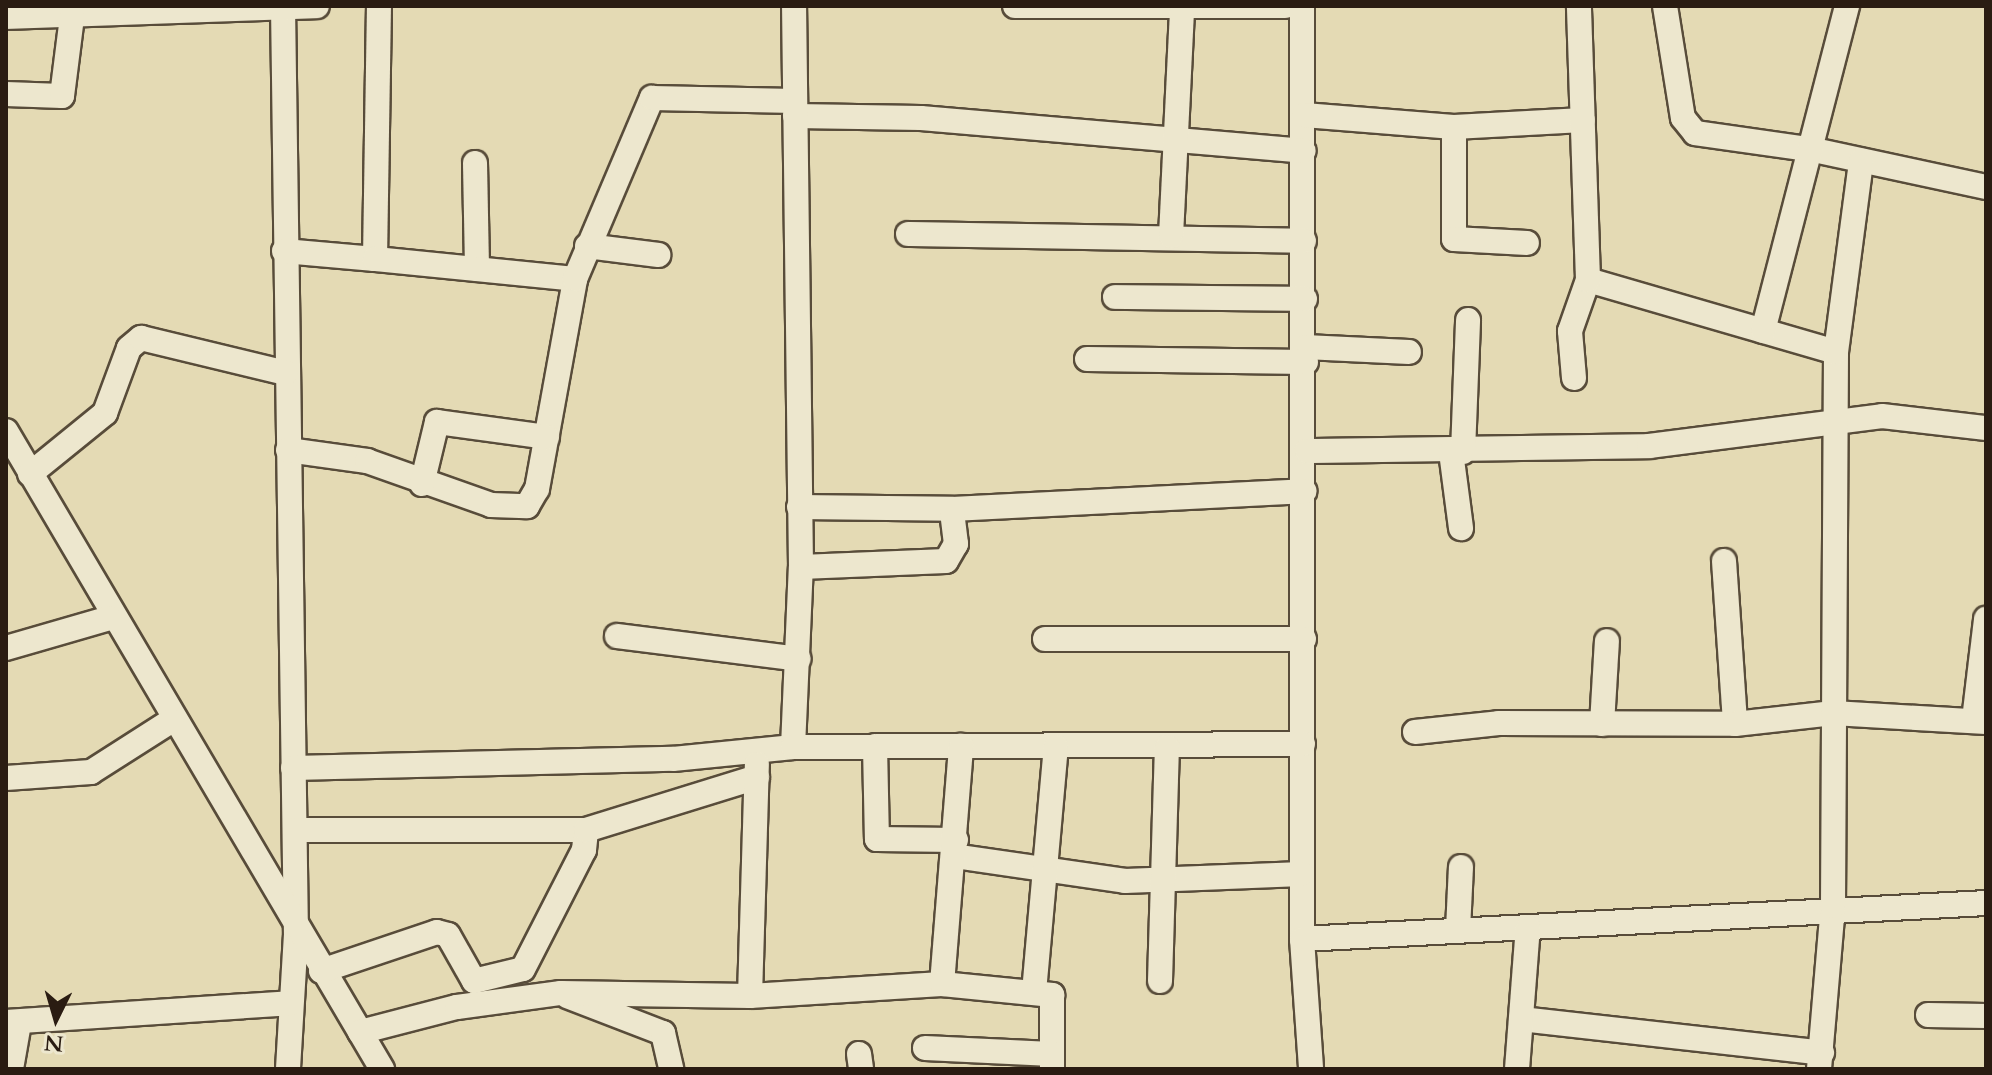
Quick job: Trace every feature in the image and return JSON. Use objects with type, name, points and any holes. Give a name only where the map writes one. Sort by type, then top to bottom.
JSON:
[{"type":"street","points":[[6,17],[317,6]]},
{"type":"street","points":[[375,259],[379,6]]},
{"type":"street","points":[[793,747],[801,567],[794,6]]},
{"type":"street","points":[[1015,6],[1196,9],[1285,6]]},
{"type":"street","points":[[1302,6],[1307,451],[1302,939],[1311,1069]]},
{"type":"street","points":[[1574,378],[1570,331],[1588,280],[1579,6]]},
{"type":"street","points":[[1665,6],[1688,128],[1814,150],[1986,187]]},
{"type":"street","points":[[1763,331],[1814,150],[1847,6]]},
{"type":"street","points":[[283,8],[284,251],[296,934],[289,1003],[288,1069]]},
{"type":"street","points":[[1171,236],[1196,9]]},
{"type":"street","points":[[6,94],[62,96],[87,13]]},
{"type":"street","points":[[288,450],[367,461],[422,484],[505,508],[527,506],[547,437],[575,279],[652,98],[1304,151]]},
{"type":"street","points":[[1304,115],[1454,127],[1583,120]]},
{"type":"street","points":[[1454,127],[1454,239],[1527,243]]},
{"type":"street","points":[[1521,1019],[1820,1061],[1833,906],[1836,352],[1861,161]]},
{"type":"street","points":[[475,163],[477,269]]},
{"type":"street","points":[[908,234],[1171,236],[1304,241]]},
{"type":"street","points":[[587,246],[658,255]]},
{"type":"street","points":[[284,251],[575,279]]},
{"type":"street","points":[[1588,280],[1836,352]]},
{"type":"street","points":[[1115,297],[1305,299]]},
{"type":"street","points":[[1461,528],[1457,452],[1468,320]]},
{"type":"street","points":[[30,474],[105,413],[129,348],[141,338],[286,373]]},
{"type":"street","points":[[1087,359],[1409,352]]},
{"type":"street","points":[[1307,451],[1457,452],[1649,446],[1909,416],[1986,428]]},
{"type":"street","points":[[422,484],[437,422],[547,437]]},
{"type":"street","points":[[6,431],[110,618],[296,934],[382,1069]]},
{"type":"street","points":[[799,507],[952,509],[1305,491]]},
{"type":"street","points":[[801,567],[946,561],[956,544],[952,509]]},
{"type":"street","points":[[1724,561],[1735,724]]},
{"type":"street","points":[[6,648],[110,618]]},
{"type":"street","points":[[1415,732],[1602,724],[1735,724],[1833,713],[1980,721],[1986,619]]},
{"type":"street","points":[[617,636],[799,659]]},
{"type":"street","points":[[1045,639],[1304,639]]},
{"type":"street","points":[[1602,724],[1607,641]]},
{"type":"street","points":[[6,778],[91,772],[171,721]]},
{"type":"street","points":[[293,768],[673,759],[793,747],[1303,744]]},
{"type":"street","points":[[875,746],[877,839],[955,848],[1099,879],[1302,874]]},
{"type":"street","points":[[942,984],[961,746]]},
{"type":"street","points":[[1034,992],[1056,747]]},
{"type":"street","points":[[1160,981],[1167,747]]},
{"type":"street","points":[[750,996],[758,750]]},
{"type":"street","points":[[295,830],[586,830],[757,777]]},
{"type":"street","points":[[321,971],[437,932],[448,935],[474,981],[523,969],[584,850],[586,830]]},
{"type":"street","points":[[1458,930],[1461,867]]},
{"type":"street","points":[[1302,939],[1833,906],[1986,903]]},
{"type":"street","points":[[1517,1069],[1528,927]]},
{"type":"street","points":[[360,1032],[457,1007],[561,993],[750,996],[942,984],[1052,995],[1052,1062],[925,1048]]},
{"type":"street","points":[[561,993],[663,1033],[671,1069]]},
{"type":"street","points":[[11,1069],[12,1023],[289,1003]]},
{"type":"street","points":[[1928,1015],[1986,1016]]}]
